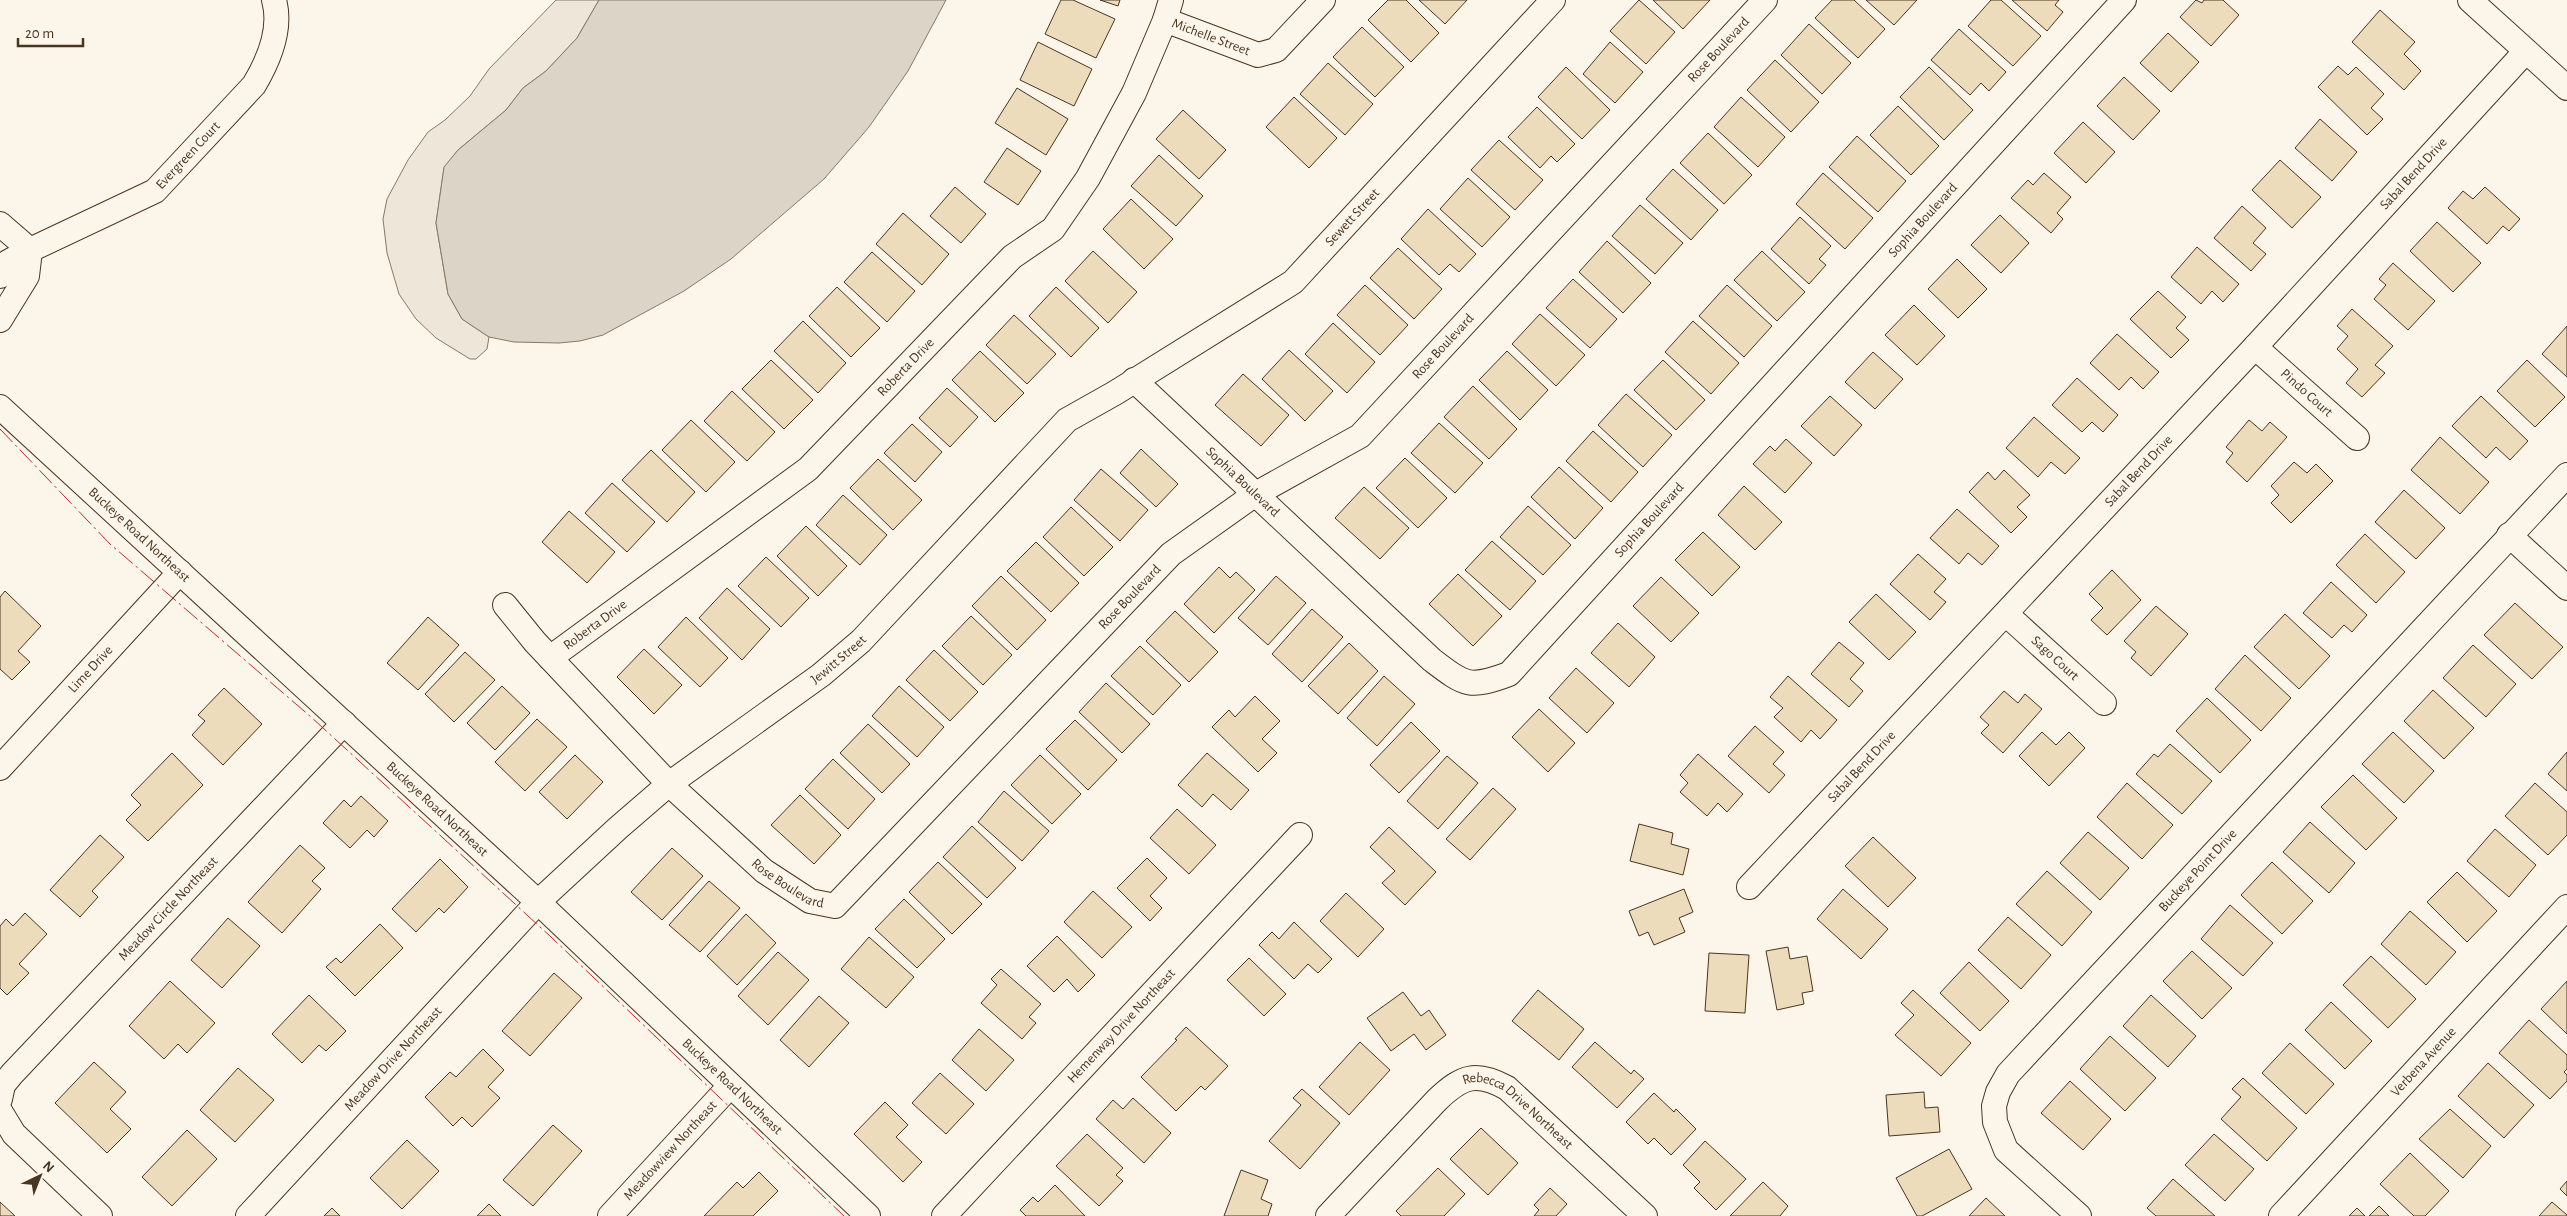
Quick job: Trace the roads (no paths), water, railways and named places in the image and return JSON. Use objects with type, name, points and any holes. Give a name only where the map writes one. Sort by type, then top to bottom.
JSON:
[{"type":"street","name":"Evergreen Court","points":[[0,276],[8,262],[155,191],[254,85],[264,68],[276,30],[274,0]]},
{"type":"street","name":"Michelle Street","points":[[1168,10],[1258,55],[1276,50],[1323,0]]},
{"type":"street","name":"Sewett Street","points":[[1115,393],[1293,282],[1553,0]]},
{"type":"street","name":"Rose Boulevard","points":[[506,605],[550,658],[669,784],[764,872],[810,901],[835,906],[1171,554],[1254,495],[1360,436],[1765,0]]},
{"type":"street","name":"Sophia Boulevard","points":[[1134,380],[1254,495],[1432,660],[1458,680],[1483,684],[1509,674],[2124,0]]},
{"type":"street","points":[[2470,0],[2567,88]]},
{"type":"street","name":"Roberta Drive","points":[[550,658],[808,469],[1012,256],[1053,229],[1088,178],[1134,93],[1168,10]]},
{"type":"street","name":"Sabal Bend Drive","points":[[1749,888],[2255,347],[2526,51]]},
{"type":"street","points":[[0,224],[30,250],[27,276],[0,320]]},
{"type":"street","name":"Pindo Court","points":[[2255,347],[2357,438]]},
{"type":"street","name":"Jewitt Street","points":[[538,902],[669,784],[821,675],[861,641],[1067,420],[1115,393]]},
{"type":"street","name":"Buckeye Road Northeast","points":[[0,406],[538,902],[868,1216]]},
{"type":"street","name":"Buckeye Point Drive","points":[[2079,1216],[2006,1150],[1995,1122],[1994,1106],[1998,1092],[2008,1074],[2567,475]]},
{"type":"street","points":[[2509,535],[2567,588]]},
{"type":"street","name":"Lime Drive","points":[[0,768],[180,572]]},
{"type":"street","name":"Sago Court","points":[[2006,614],[2104,703]]},
{"type":"street","name":"Meadow Circle Northeast","points":[[0,1099],[3,1085],[12,1074],[344,723]]},
{"type":"street","name":"Hemenway Drive Northeast","points":[[944,1216],[1300,835]]},
{"type":"street","name":"Meadow Drive Northeast","points":[[248,1216],[538,902]]},
{"type":"street","name":"Verbena Avenue","points":[[2281,1216],[2567,907]]},
{"type":"street","name":"Rebecca Drive Northeast","points":[[1328,1216],[1437,1100],[1452,1086],[1471,1077],[1492,1080],[1507,1088],[1645,1216]]},
{"type":"street","name":"Meadowview Northeast","points":[[610,1216],[730,1086]]},
{"type":"street","points":[[0,1111],[14,1134],[100,1216]]}]
